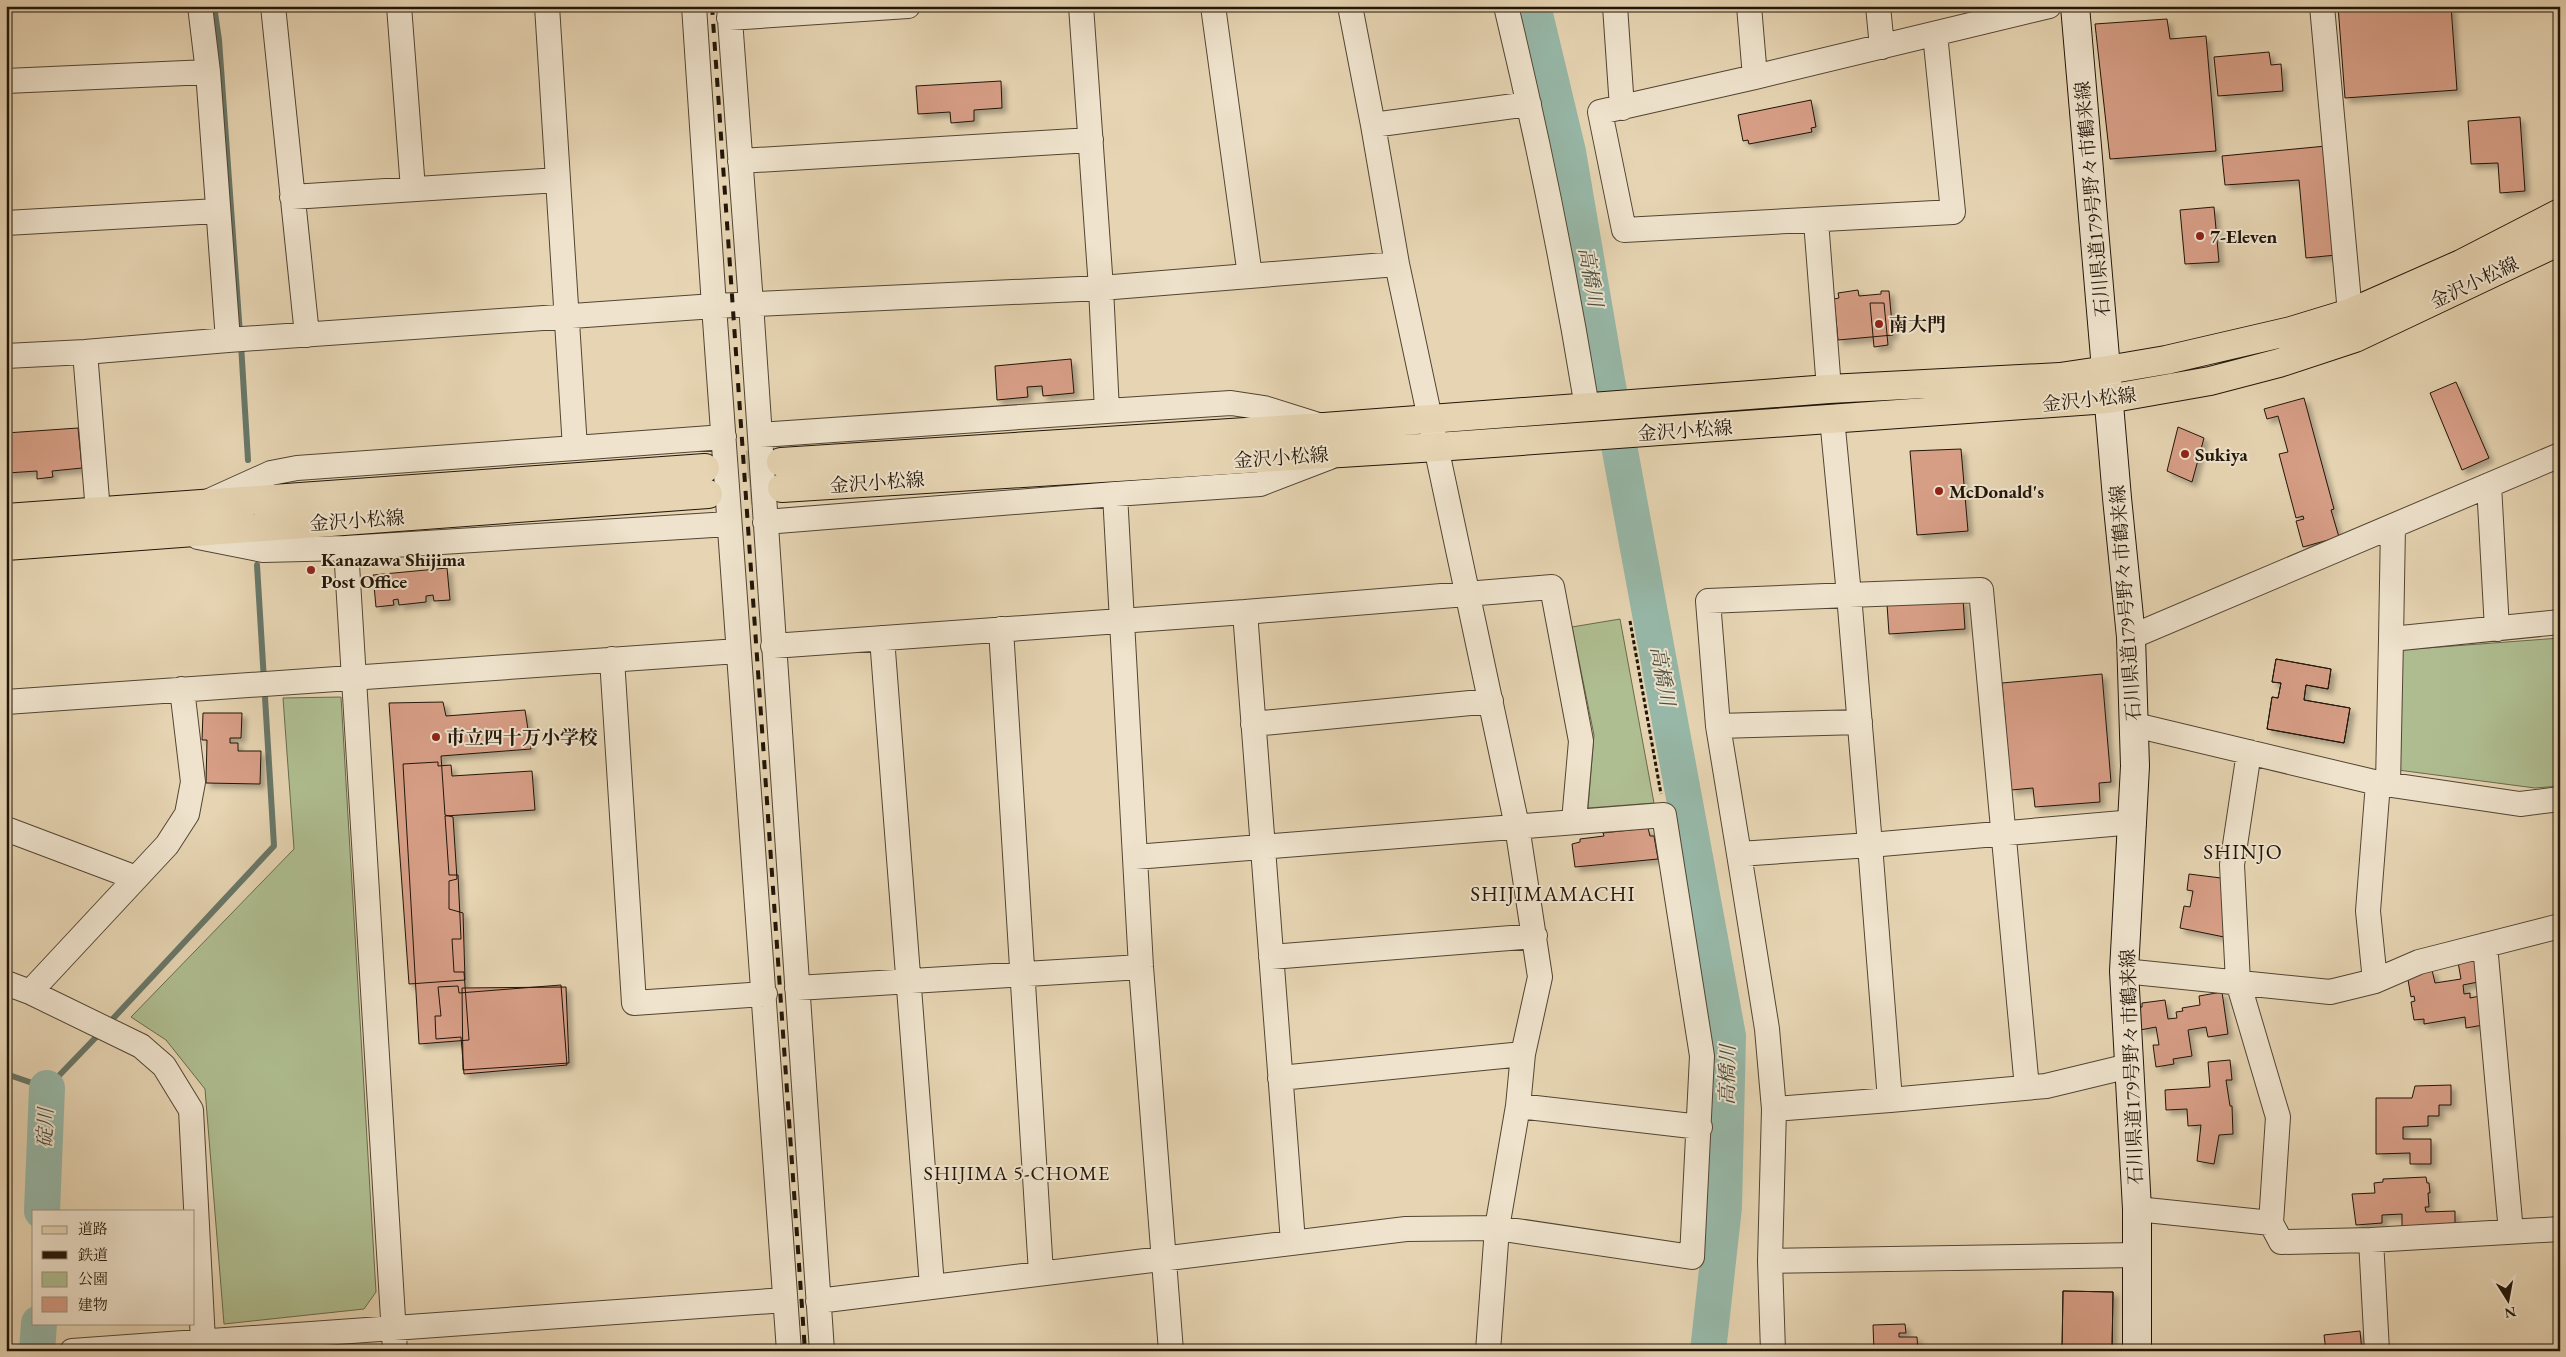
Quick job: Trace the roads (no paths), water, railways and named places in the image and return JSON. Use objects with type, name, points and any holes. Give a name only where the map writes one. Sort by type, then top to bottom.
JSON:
[{"type":"main road","name":"石川県道179号野々市鶴来線","points":[[2075,6],[2108,399],[2131,637],[2135,724],[2134,822],[2124,971],[2137,1209],[2137,1351]]},
{"type":"main road","name":"金沢小松線","points":[[2560,213],[2461,264],[2350,313],[2291,331],[2166,360],[2060,377],[1829,389],[1324,427],[782,475],[1340,453],[1632,434],[2108,399],[2210,381],[2279,363],[2355,338],[2560,241]]},
{"type":"main road","name":"金沢小松線","points":[[6,518],[199,505],[707,481],[182,534],[6,546]]},
{"type":"street","points":[[200,6],[208,72],[218,211],[237,339]]},
{"type":"street","points":[[273,6],[307,335]]},
{"type":"street","points":[[399,6],[413,189]]},
{"type":"street","points":[[547,6],[575,448]]},
{"type":"street","points":[[694,6],[729,524],[789,1351]]},
{"type":"street","points":[[822,1351],[772,646],[751,304],[729,12],[908,6]]},
{"type":"street","points":[[1081,6],[1101,288],[1107,411]]},
{"type":"street","points":[[1213,6],[1250,276]]},
{"type":"street","points":[[1350,6],[1397,264],[1517,826],[1536,936],[1540,977],[1522,1054],[1518,1106],[1497,1228],[1488,1351]]},
{"type":"street","points":[[1506,6],[1529,104],[1590,407]]},
{"type":"street","points":[[1615,6],[1622,108]]},
{"type":"street","points":[[1749,6],[1756,77]]},
{"type":"street","points":[[1878,6],[1882,46]]},
{"type":"street","points":[[1935,34],[1952,212],[1816,221],[1624,230],[1600,112],[1756,77],[2049,6]]},
{"type":"street","points":[[2322,6],[2350,313]]},
{"type":"street","points":[[6,81],[208,72]]},
{"type":"street","points":[[1373,125],[1529,104]]},
{"type":"street","points":[[740,161],[1091,140]]},
{"type":"street","points":[[292,197],[558,180]]},
{"type":"street","points":[[6,223],[218,211]]},
{"type":"street","points":[[1816,221],[1829,389]]},
{"type":"street","points":[[6,356],[85,352],[237,339],[714,306],[1101,288],[1397,264]]},
{"type":"street","points":[[85,352],[98,512]]},
{"type":"street","points":[[760,435],[1231,403],[1264,408],[1324,427]]},
{"type":"street","points":[[1832,418],[1860,722],[1890,1100]]},
{"type":"street","points":[[199,505],[272,473],[297,468],[724,437]]},
{"type":"street","points":[[765,522],[1260,484],[1340,453]]},
{"type":"street","points":[[2131,637],[2560,455]]},
{"type":"street","points":[[2489,485],[2497,629]]},
{"type":"street","points":[[1115,494],[1141,967],[1171,1351]]},
{"type":"street","points":[[182,534],[263,550],[346,548],[729,524]]},
{"type":"street","points":[[2375,981],[2368,911],[2383,783],[2391,639],[2393,526]]},
{"type":"street","points":[[346,548],[395,1339]]},
{"type":"street","points":[[772,646],[1467,595],[1552,586],[1581,741],[1574,821]]},
{"type":"street","points":[[1773,1351],[1770,1261],[1774,1109],[1767,1029],[1718,726],[1708,601],[1981,590],[2027,1088]]},
{"type":"street","points":[[1245,612],[1293,1242]]},
{"type":"street","points":[[2391,639],[2560,622]]},
{"type":"street","points":[[1001,629],[1041,1274]]},
{"type":"street","points":[[882,638],[932,1286]]},
{"type":"street","points":[[6,702],[738,651]]},
{"type":"street","points":[[612,659],[634,1003],[764,994]]},
{"type":"street","points":[[30,992],[167,845],[187,814],[193,782],[182,689]]},
{"type":"street","points":[[1253,724],[1491,702]]},
{"type":"street","points":[[1718,726],[1860,722]]},
{"type":"street","points":[[2135,724],[2383,783],[2520,804],[2560,799]]},
{"type":"street","points":[[2249,752],[2232,865],[2238,982],[2278,1118],[2271,1223],[2281,1242],[2371,1240],[2560,1229]]},
{"type":"street","points":[[818,1301],[1406,1229],[1497,1228],[1692,1258],[1700,1127],[1702,1056],[1664,815],[1135,857]]},
{"type":"street","points":[[1739,854],[1870,845],[2134,822]]},
{"type":"street","points":[[6,829],[136,878]]},
{"type":"street","points":[[2124,971],[2330,992],[2375,981],[2419,962],[2560,926]]},
{"type":"street","points":[[1271,957],[1536,936]]},
{"type":"street","points":[[2484,945],[2511,1232]]},
{"type":"street","points":[[797,988],[1141,967]]},
{"type":"street","points":[[6,983],[30,992],[141,1046],[164,1066],[191,1110],[203,1342]]},
{"type":"street","points":[[1280,1078],[1522,1054]]},
{"type":"street","points":[[1774,1109],[2046,1086],[2129,1066]]},
{"type":"street","points":[[1518,1106],[1700,1127]]},
{"type":"street","points":[[2137,1209],[2271,1223]]},
{"type":"street","points":[[2371,1240],[2377,1351]]},
{"type":"street","points":[[1770,1261],[2136,1255]]},
{"type":"street","points":[[72,1351],[203,1342],[395,1339],[785,1300]]},
{"type":"waterway","points":[[214,6],[219,40],[240,334]]},
{"type":"waterway","name":"高橋川","points":[[1533,6],[1568,152],[1606,375],[1728,1036],[1724,1207],[1708,1351]]},
{"type":"waterway","points":[[241,344],[248,460]]},
{"type":"waterway","points":[[108,1024],[274,846],[257,565]]},
{"type":"waterway","points":[[6,1074],[47,1088],[101,1032]]},
{"type":"waterway","name":"碇川","points":[[42,1210],[47,1088]]},
{"type":"waterway","name":"碇川","points":[[37,1351],[39,1324]]},
{"type":"tunnel","points":[[705,468],[781,462]]},
{"type":"tunnel","points":[[708,494],[782,488]]},
{"type":"railway","points":[[712,6],[805,1351]]},
{"type":"place","name":"7-Eleven","points":[[2200,236]]},
{"type":"place","name":"南大門","points":[[1879,324]]},
{"type":"place","name":"Sukiya","points":[[2185,454]]},
{"type":"place","name":"McDonald's","points":[[1939,491]]},
{"type":"place","name":"Kanazawa Shijima Post Office","points":[[311,570]]},
{"type":"place","name":"市立四十万小学校","points":[[436,737]]},
{"type":"district","name":"SHINJO","points":[[2243,852]]},
{"type":"district","name":"SHIJIMAMACHI","points":[[1553,894]]},
{"type":"district","name":"SHIJIMA 5-CHOME","points":[[1017,1173]]}]
